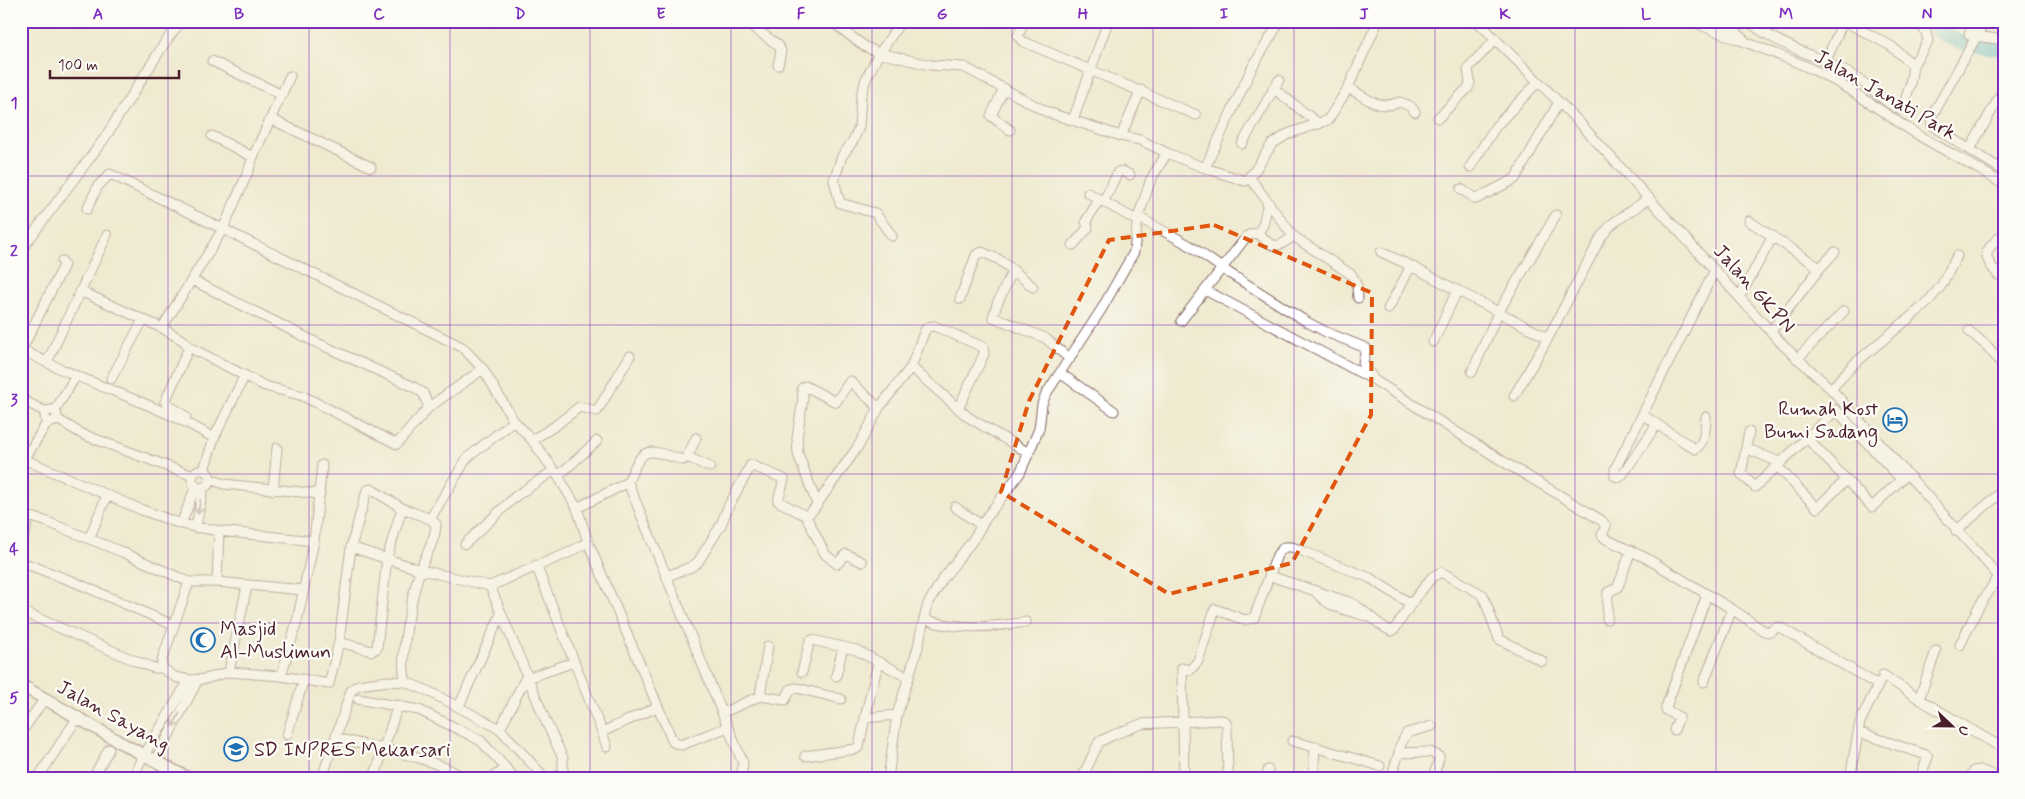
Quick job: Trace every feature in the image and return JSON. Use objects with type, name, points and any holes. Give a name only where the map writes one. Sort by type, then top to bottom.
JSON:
[{"type":"main road","name":"Jalan Sayang","points":[[23,688],[45,698],[188,778]]},
{"type":"street","points":[[21,250],[104,139],[164,44],[181,21]]},
{"type":"street","points":[[744,21],[778,45],[780,51],[778,65]]},
{"type":"street","points":[[831,21],[864,46],[879,53],[930,65],[964,67],[1047,112],[1121,136],[1140,140],[1166,153],[1245,181],[1250,178],[1272,144],[1288,134],[1328,120],[1348,88],[1378,21]]},
{"type":"street","points":[[892,236],[875,213],[840,202],[834,180],[842,156],[854,141],[859,127],[861,96],[866,79],[879,53],[901,21]]},
{"type":"street","points":[[1024,21],[1018,36],[1019,39],[1196,115]]},
{"type":"street","points":[[1073,120],[1108,21]]},
{"type":"street","points":[[1205,168],[1252,68],[1280,21]]},
{"type":"street","name":"Jalan GKPN","points":[[1477,21],[1560,102],[1797,359],[1831,389],[1904,476],[1943,513],[1956,531],[2001,579]]},
{"type":"street","name":"Jalan Janati Park","points":[[1691,21],[1734,34],[1818,72],[1844,86],[1916,133],[1982,170],[2004,185]]},
{"type":"street","points":[[1713,21],[1734,34],[1740,21]]},
{"type":"street","points":[[1748,21],[1766,34],[1826,61],[1868,84],[1899,109],[1903,107],[1914,65],[1928,41],[1926,32],[1917,21]]},
{"type":"street","points":[[1826,61],[1843,21],[1891,46],[1914,65]]},
{"type":"street","points":[[1974,21],[1968,34],[1974,41]]},
{"type":"street","points":[[1985,21],[1931,118],[1931,123],[1932,126],[2004,171]]},
{"type":"street","points":[[1438,118],[1468,88],[1470,83],[1468,68],[1495,40]]},
{"type":"street","points":[[1974,41],[2004,40]]},
{"type":"street","points":[[212,61],[282,95]]},
{"type":"street","points":[[162,328],[223,229],[253,156],[290,76]]},
{"type":"street","points":[[1470,167],[1496,126],[1538,82]]},
{"type":"street","points":[[1242,144],[1276,84],[1319,124]]},
{"type":"street","points":[[1004,88],[991,116],[1010,130]]},
{"type":"street","points":[[1348,88],[1380,105],[1388,106],[1400,102],[1410,106],[1415,112]]},
{"type":"street","points":[[1970,149],[2004,89]]},
{"type":"street","points":[[1121,136],[1141,90]]},
{"type":"street","points":[[1461,189],[1476,199],[1515,179],[1560,102]]},
{"type":"street","points":[[271,119],[371,166]]},
{"type":"street","points":[[212,136],[253,156]]},
{"type":"street","points":[[888,778],[897,715],[918,647],[928,604],[942,580],[1020,473],[1038,429],[1042,404],[1124,274],[1134,252],[1138,219],[1151,179],[1166,153]]},
{"type":"street","points":[[1073,245],[1088,228],[1086,220],[1101,201],[1118,172],[1122,171],[1130,175]]},
{"type":"street","points":[[87,208],[98,186],[110,174],[462,347],[483,369],[514,420],[532,440],[577,508],[588,542],[673,742],[681,745],[728,727]]},
{"type":"street","points":[[1250,178],[1293,236],[1352,276],[1357,286],[1358,298]]},
{"type":"street","points":[[1088,193],[1168,232],[1326,332],[1366,348],[1363,364],[1374,380]]},
{"type":"street","points":[[1514,396],[1548,338],[1601,237],[1612,224],[1649,198]]},
{"type":"street","points":[[1256,234],[1263,225],[1268,202]]},
{"type":"street","points":[[1472,372],[1498,313],[1556,215]]},
{"type":"street","points":[[1749,221],[1820,268]]},
{"type":"street","points":[[1998,275],[1988,263],[1986,256],[1990,246],[2004,233]]},
{"type":"street","points":[[1181,321],[1247,236],[1256,234],[1272,245],[1278,246],[1283,245],[1293,236]]},
{"type":"street","points":[[48,358],[107,235]]},
{"type":"street","points":[[1740,296],[1772,236]]},
{"type":"street","points":[[960,299],[976,255],[979,252],[998,259],[1033,287]]},
{"type":"street","points":[[1381,252],[1548,338]]},
{"type":"street","points":[[1771,331],[1820,268],[1835,252]]},
{"type":"street","points":[[1831,389],[1854,364],[1926,304],[1941,286],[1957,256]]},
{"type":"street","points":[[62,261],[64,266],[21,349],[40,360],[76,376],[159,409],[215,435]]},
{"type":"street","points":[[1388,309],[1411,266]]},
{"type":"street","points":[[1013,270],[993,317],[1045,338],[1070,360]]},
{"type":"street","points":[[1657,424],[1623,474],[1620,477],[1615,476],[1615,469],[1716,270]]},
{"type":"street","points":[[192,280],[313,342],[414,387],[423,393],[429,407]]},
{"type":"street","points":[[1205,290],[1374,380],[1509,465],[1602,520],[1606,527],[1603,537],[1631,550],[1764,631],[1770,632],[1777,627],[1781,628],[1878,685]]},
{"type":"street","points":[[80,291],[162,328],[184,342],[189,348],[265,386],[303,396],[397,444],[429,407],[483,369]]},
{"type":"street","points":[[1433,342],[1457,291]]},
{"type":"street","points":[[1797,359],[1844,311]]},
{"type":"street","points":[[111,379],[143,320]]},
{"type":"street","points":[[806,516],[817,504],[859,445],[879,408],[911,367],[925,330],[930,326],[982,347],[984,354],[959,407]]},
{"type":"street","points":[[1969,332],[1988,347],[2004,367]]},
{"type":"street","points":[[189,348],[166,402],[190,420],[215,435]]},
{"type":"street","points":[[532,440],[555,426],[579,407],[597,411],[630,356]]},
{"type":"street","points":[[911,367],[959,407],[968,417],[1027,452]]},
{"type":"street","points":[[1060,373],[1114,411]]},
{"type":"street","points":[[76,376],[22,459],[181,524],[196,528],[314,542]]},
{"type":"street","points":[[204,470],[215,435],[245,376]]},
{"type":"street","points":[[817,504],[798,454],[797,438],[803,398],[802,388],[805,386],[836,402],[850,381],[879,408]]},
{"type":"street","points":[[21,399],[82,434],[193,476]]},
{"type":"street","points":[[1749,432],[1741,474],[1755,487],[1806,438],[1836,410],[1904,476],[1872,507],[1806,438]]},
{"type":"street","points":[[1643,415],[1695,449],[1704,439],[1706,417]]},
{"type":"street","points":[[430,519],[467,458],[514,420]]},
{"type":"street","points":[[577,508],[627,484],[642,454],[650,450],[683,460],[687,457],[696,438]]},
{"type":"street","points":[[465,544],[516,496],[555,474],[597,441]]},
{"type":"street","points":[[273,490],[277,448]]},
{"type":"street","points":[[1746,448],[1779,464],[1817,508],[1846,480]]},
{"type":"street","points":[[687,457],[710,467]]},
{"type":"street","points":[[281,676],[314,542],[322,465]]},
{"type":"street","points":[[667,576],[691,568],[698,562],[720,525],[750,466],[784,479],[778,501],[806,516],[825,554],[836,563],[846,554],[862,562]]},
{"type":"street","points":[[204,470],[197,471],[193,476],[193,482],[200,486],[208,484],[210,479]]},
{"type":"street","points":[[204,470],[210,479],[224,484],[320,494]]},
{"type":"street","points":[[627,484],[632,488],[743,763],[741,778]]},
{"type":"street","points":[[181,524],[200,486]]},
{"type":"street","points":[[196,528],[200,486]]},
{"type":"street","points":[[21,611],[138,662],[154,668],[162,668],[175,677],[193,680],[229,672],[281,676],[330,684],[339,642],[351,547],[368,489],[402,508],[430,519],[436,524],[436,529],[421,570],[410,616],[403,663],[406,682]]},
{"type":"street","points":[[1956,531],[2004,490]]},
{"type":"street","points":[[89,539],[107,495]]},
{"type":"street","points":[[955,507],[981,525]]},
{"type":"street","points":[[339,642],[372,651],[377,648],[387,558],[402,508]]},
{"type":"street","points":[[21,547],[26,529],[24,515],[45,521],[189,582],[217,582],[303,590]]},
{"type":"street","points":[[217,582],[219,531]]},
{"type":"street","points":[[351,547],[421,570],[490,586],[568,553],[588,542]]},
{"type":"street","points":[[1184,778],[1182,668],[1190,670],[1198,661],[1215,609],[1245,620],[1254,618],[1280,550],[1284,547],[1292,547],[1370,578],[1411,604]]},
{"type":"street","points":[[1607,619],[1608,592],[1618,586],[1631,550]]},
{"type":"street","points":[[21,562],[77,583],[173,625]]},
{"type":"street","points":[[536,566],[607,747]]},
{"type":"street","points":[[1270,576],[1352,603],[1362,608],[1368,616],[1389,630],[1394,630],[1432,577],[1441,572],[1483,595],[1499,639],[1542,661]]},
{"type":"street","points":[[1960,645],[1978,608],[2001,579]]},
{"type":"street","points":[[162,668],[162,660],[189,582]]},
{"type":"street","points":[[229,672],[247,586]]},
{"type":"street","points":[[490,586],[563,758],[563,771],[556,778]]},
{"type":"street","points":[[1674,730],[1679,717],[1666,710],[1666,707],[1706,596]]},
{"type":"street","points":[[1704,682],[1731,611]]},
{"type":"street","points":[[459,706],[501,614]]},
{"type":"street","points":[[924,618],[949,624],[993,627],[1026,622]]},
{"type":"street","points":[[802,672],[810,641],[812,640],[856,650],[878,664],[908,678]]},
{"type":"street","points":[[760,696],[768,646]]},
{"type":"street","points":[[836,676],[843,647]]},
{"type":"street","points":[[1918,699],[1936,651]]},
{"type":"street","points":[[500,729],[527,677],[574,662]]},
{"type":"street","points":[[805,756],[856,749],[859,746],[878,664]]},
{"type":"street","points":[[1850,778],[1860,722],[1878,685],[1881,672],[1918,699],[2004,749]]},
{"type":"street","points":[[287,735],[304,679]]},
{"type":"street","points":[[133,778],[145,755],[193,680]]},
{"type":"street","points":[[156,761],[193,680]]},
{"type":"street","points":[[322,778],[337,738],[351,691],[358,685],[388,681],[406,682],[459,706],[500,729],[545,778]]},
{"type":"street","points":[[722,713],[760,696],[785,700],[791,689],[797,688],[841,699]]},
{"type":"street","points":[[21,733],[45,698]]},
{"type":"street","points":[[358,699],[420,710],[468,734],[481,741],[514,778]]},
{"type":"street","points":[[374,778],[385,750],[398,705]]},
{"type":"street","points":[[602,732],[657,706]]},
{"type":"street","points":[[865,718],[897,715]]},
{"type":"street","points":[[39,776],[78,717]]},
{"type":"street","points":[[1082,778],[1099,742],[1141,724],[1220,720],[1225,721],[1228,726],[1228,778]]},
{"type":"street","points":[[1391,778],[1400,746],[1407,734],[1432,726]]},
{"type":"street","points":[[1858,732],[1926,755],[1928,757],[1920,778]]},
{"type":"street","points":[[337,738],[427,761],[456,772],[464,778]]},
{"type":"street","points":[[1292,741],[1380,766]]},
{"type":"street","points":[[1313,778],[1315,747]]},
{"type":"street","points":[[92,778],[109,749]]},
{"type":"street","points":[[1399,753],[1430,752],[1439,756],[1433,778]]},
{"type":"street","points":[[492,778],[506,769]]},
{"type":"street","points":[[1970,778],[1974,771],[1980,770],[1999,778]]},
{"type":"highlighted area","points":[[1214,225],[1372,293],[1371,415],[1292,563],[1169,594],[1001,492],[1029,401],[1109,240]]},
{"type":"waterway","points":[[1925,21],[1944,35],[1953,39],[2004,49]]},
{"type":"place","name":"Rumah Kost Bumi Sadang","points":[[1895,420]]},
{"type":"place","name":"Masjid Al-Muslimun","points":[[203,640]]},
{"type":"place","name":"SD INPRES Mekarsari","points":[[236,749]]}]
